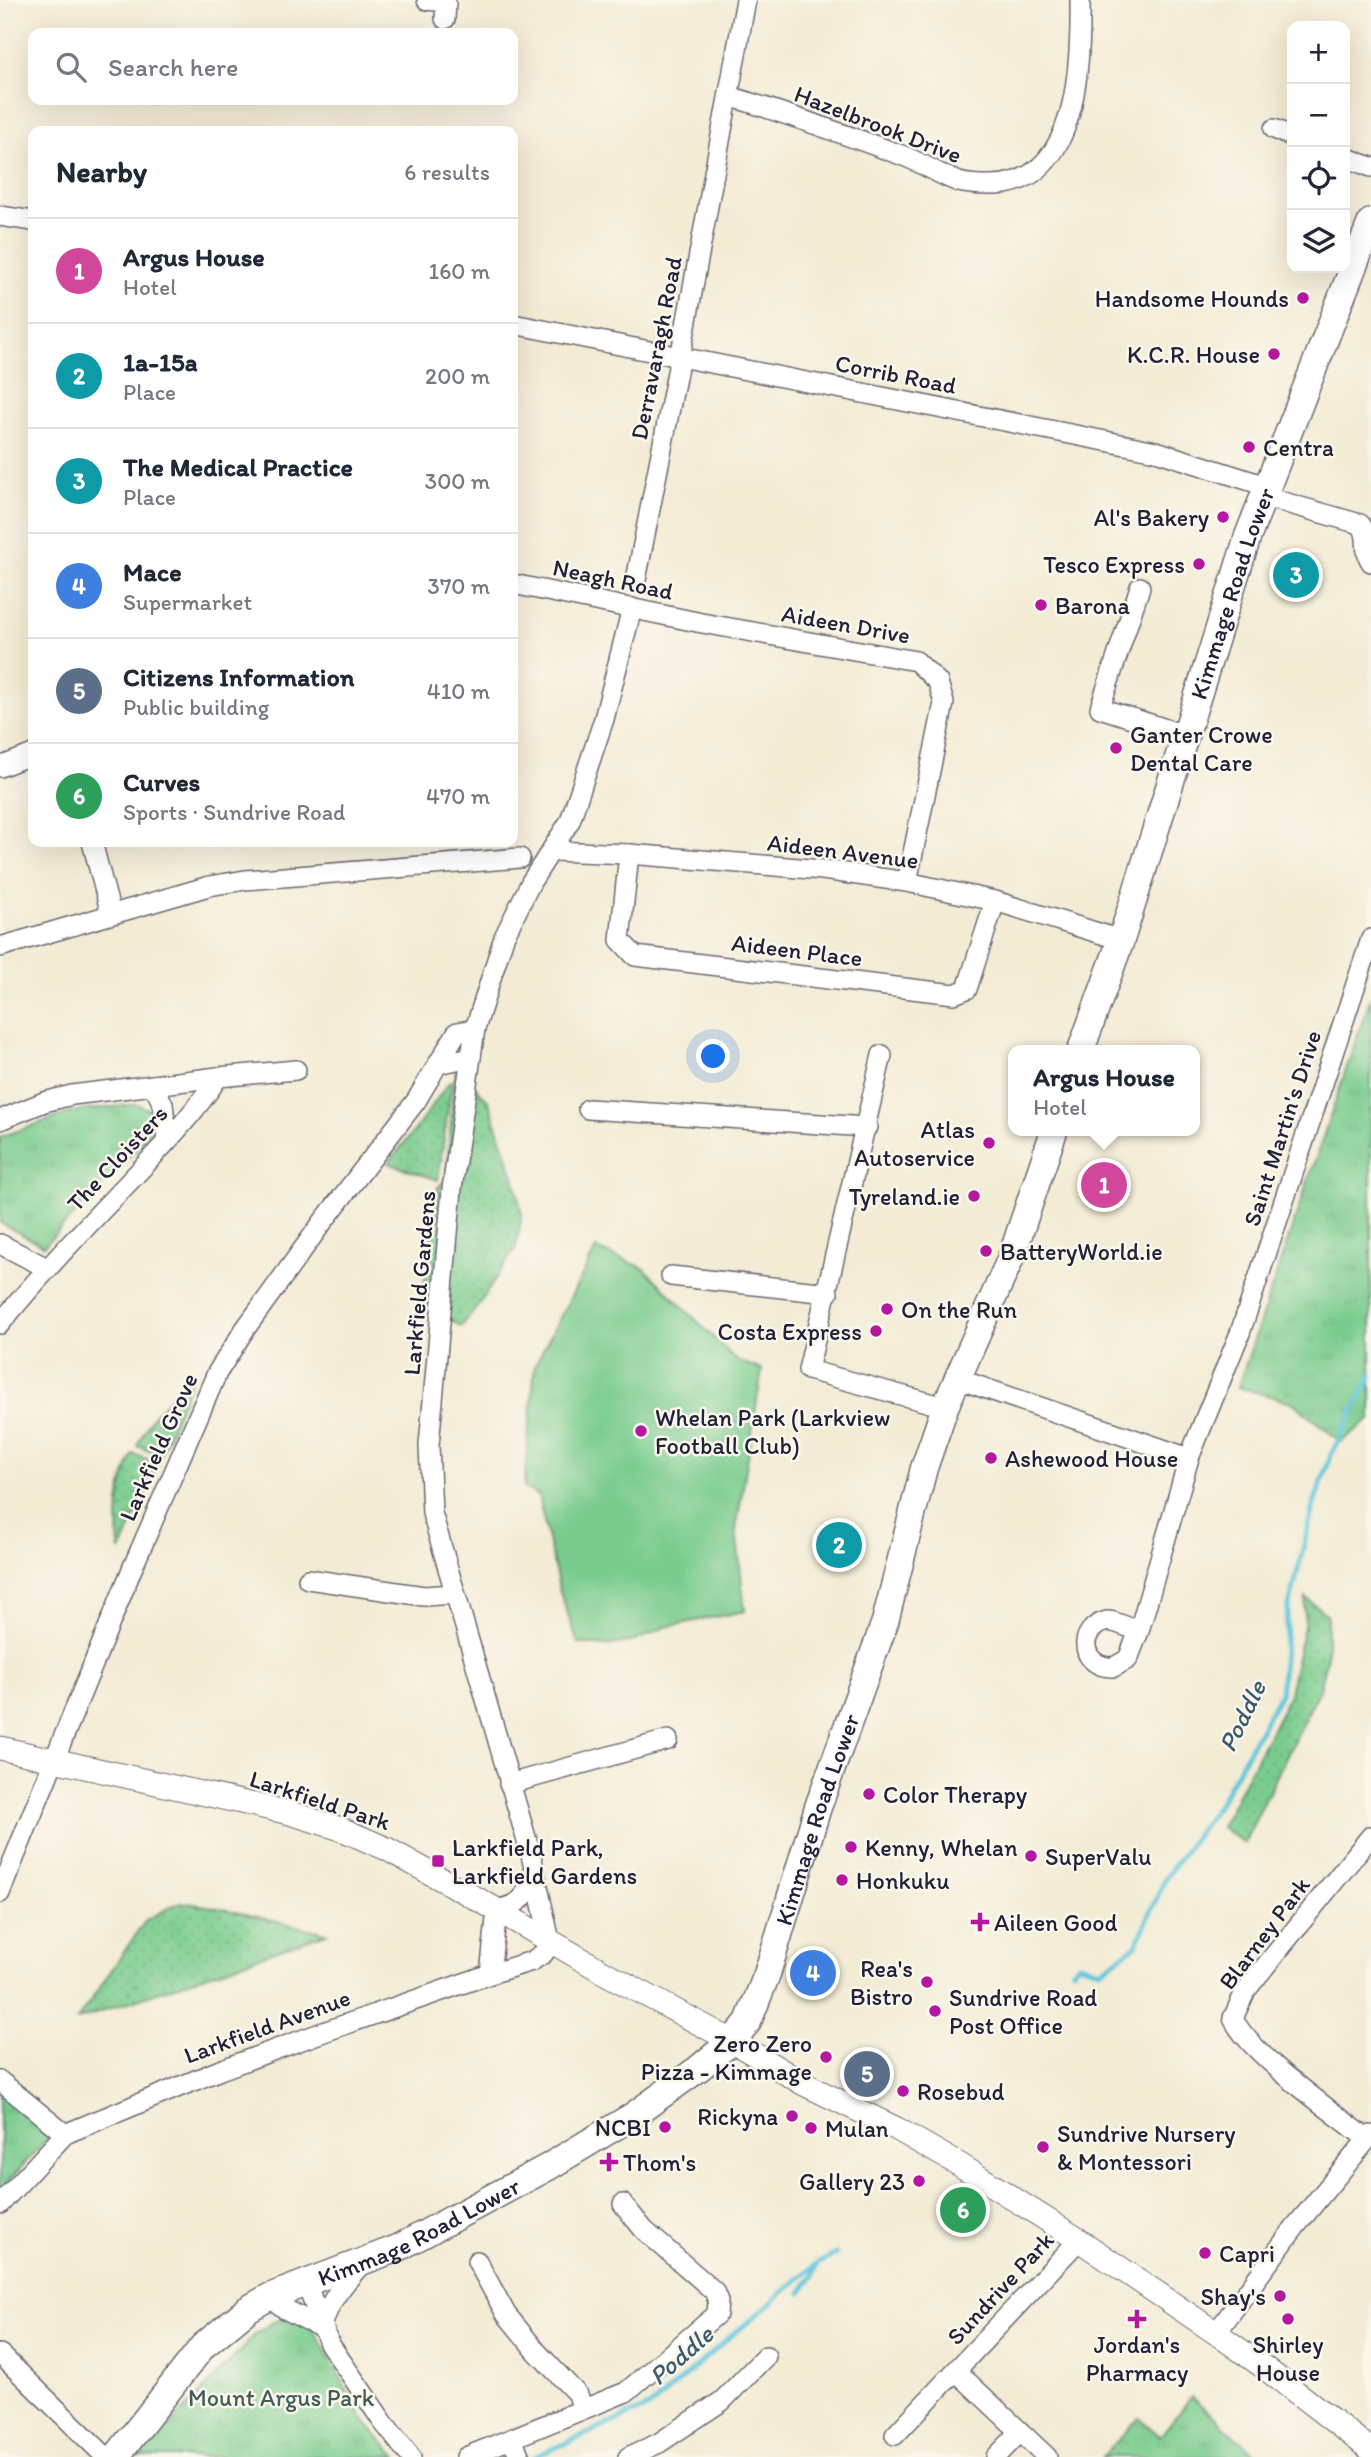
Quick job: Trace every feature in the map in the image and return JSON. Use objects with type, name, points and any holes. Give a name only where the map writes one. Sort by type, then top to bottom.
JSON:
[{"type":"main road","name":"Kimmage Road Lower","points":[[1083,1045],[1121,940],[1264,491],[1369,229]]},
{"type":"main road","name":"Kimmage Road Lower","points":[[116,2457],[203,2346],[228,2324],[269,2297],[364,2262],[436,2229],[548,2167],[631,2117],[698,2069],[732,2041],[748,2022],[767,1974],[818,1807],[885,1622],[924,1468],[944,1407],[1012,1255],[1052,1136]]},
{"type":"street","points":[[426,0],[446,2],[445,19]]},
{"type":"street","points":[[729,96],[746,0]]},
{"type":"street","name":"Hazelbrook Drive","points":[[729,96],[800,118],[904,156],[960,182],[1004,185],[1023,179],[1044,166],[1060,139],[1073,102],[1080,50],[1080,0]]},
{"type":"street","name":"Derravaragh Road","points":[[636,580],[729,96]]},
{"type":"street","points":[[1350,159],[1371,167]]},
{"type":"street","points":[[0,216],[28,220]]},
{"type":"street","name":"Corrib Road","points":[[518,325],[1156,451],[1360,524],[1367,530],[1366,556],[1371,562]]},
{"type":"street","name":"Neagh Road","points":[[518,585],[702,623]]},
{"type":"street","points":[[1140,587],[1100,708],[1185,735]]},
{"type":"street","points":[[552,851],[570,821],[582,789],[604,719],[632,608]]},
{"type":"street","name":"Aideen Drive","points":[[702,623],[916,661],[938,682],[944,703],[907,882]]},
{"type":"street","points":[[0,767],[28,756]]},
{"type":"street","points":[[93,847],[111,914]]},
{"type":"street","name":"Aideen Avenue","points":[[552,851],[629,854],[823,870],[907,882],[995,901],[1121,940]]},
{"type":"street","name":"Larkfield Gardens","points":[[550,1941],[534,1868],[432,1513],[429,1445],[452,1192],[475,1029],[504,937],[531,882],[552,851]]},
{"type":"street","name":"Aideen Place","points":[[629,854],[620,940],[635,956],[954,994],[967,989],[995,901]]},
{"type":"street","points":[[0,947],[208,886],[245,880],[520,858]]},
{"type":"street","name":"Saint Martin's Drive","points":[[1139,1631],[1189,1458],[1240,1333],[1371,939]]},
{"type":"street","name":"Larkfield Grove","points":[[0,1893],[127,1581],[217,1373],[252,1318],[416,1101],[457,1032],[475,1029]]},
{"type":"street","points":[[882,1055],[808,1370],[944,1407]]},
{"type":"street","points":[[438,1063],[471,1057]]},
{"type":"street","name":"The Cloisters","points":[[0,1120],[57,1098],[218,1077],[296,1070]]},
{"type":"street","name":"The Cloisters","points":[[0,1324],[47,1268],[167,1141],[204,1099],[218,1077]]},
{"type":"street","points":[[153,1085],[163,1104],[167,1141]]},
{"type":"street","points":[[588,1109],[867,1127]]},
{"type":"street","points":[[0,1244],[47,1268]]},
{"type":"street","points":[[671,1276],[828,1293]]},
{"type":"street","points":[[958,1379],[1189,1458]]},
{"type":"street","points":[[308,1580],[424,1596],[454,1594]]},
{"type":"street","points":[[509,1784],[668,1740]]},
{"type":"street","name":"Larkfield Park","points":[[0,1748],[239,1800],[341,1829],[387,1849],[550,1941]]},
{"type":"street","name":"Blarney Park","points":[[1216,2333],[1295,2227],[1369,2137],[1289,2077],[1238,2031],[1233,2018],[1246,1990],[1371,1836]]},
{"type":"street","points":[[490,1974],[497,1910],[516,1905],[526,1893],[534,1868]]},
{"type":"street","points":[[550,1941],[732,2041],[804,2084],[935,2150],[1079,2240],[1216,2333],[1371,2450]]},
{"type":"street","name":"Larkfield Avenue","points":[[65,2133],[220,2070],[532,1961],[544,1954],[550,1941]]},
{"type":"street","points":[[0,2081],[65,2133],[0,2204]]},
{"type":"street","points":[[466,2457],[517,2450],[583,2409],[626,2392],[717,2314],[718,2301],[714,2291],[644,2230],[623,2204]]},
{"type":"street","name":"Sundrive Park","points":[[895,2435],[1079,2240]]},
{"type":"street","points":[[322,2328],[326,2309],[338,2290],[364,2262]]},
{"type":"street","points":[[477,2262],[506,2314],[578,2395],[583,2409]]},
{"type":"street","points":[[306,2283],[322,2328],[334,2350],[383,2422],[411,2457]]},
{"type":"street","name":"Kimmage Road Lower","points":[[269,2297],[285,2309],[322,2328]]},
{"type":"street","points":[[0,2354],[106,2457]]},
{"type":"street","points":[[628,2457],[659,2443],[722,2401],[766,2356]]},
{"type":"street","name":"Sundrive Park","points":[[956,2371],[1047,2457]]},
{"type":"street","points":[[996,2457],[1020,2432]]},
{"type":"green space","points":[[1371,996],[1371,1419],[1341,1442],[1292,1402],[1238,1387]]},
{"type":"green space","points":[[456,1065],[489,1102],[515,1180],[522,1215],[516,1247],[478,1306],[461,1327],[422,1300],[438,1187],[446,1180]]},
{"type":"green space","points":[[452,1081],[438,1180],[388,1163],[449,1082]]},
{"type":"green space","points":[[136,1104],[153,1114],[153,1132],[44,1246],[0,1223],[0,1137],[72,1112]]},
{"type":"green space","name":"Whelan Park (Larkview Football Club)","points":[[596,1249],[644,1268],[736,1360],[762,1370],[736,1530],[745,1611],[665,1627],[635,1641],[605,1646],[578,1643],[560,1592],[538,1495],[524,1488],[535,1365]]},
{"type":"green space","points":[[188,1378],[191,1380],[160,1456],[137,1446],[151,1418]]},
{"type":"green space","points":[[133,1454],[158,1463],[121,1550],[118,1535],[119,1501]]},
{"type":"green space","points":[[1306,1598],[1327,1615],[1327,1656],[1319,1690],[1244,1843],[1221,1827],[1288,1698],[1304,1626]]},
{"type":"green space","points":[[180,1902],[214,1907],[327,1933],[77,2020],[146,1920]]},
{"type":"green space","points":[[0,2086],[52,2133],[0,2191]]},
{"type":"green space","name":"Mount Argus Park","points":[[294,2315],[312,2327],[367,2425],[397,2457],[140,2457],[256,2334],[273,2322]]},
{"type":"green space","points":[[1191,2397],[1259,2457],[1102,2457],[1139,2418],[1160,2436]]},
{"type":"waterway","name":"Poddle","points":[[1073,1970],[1078,1964],[1101,1970],[1136,1946],[1166,1877],[1220,1802],[1280,1694],[1288,1611],[1313,1507],[1331,1455],[1371,1376]]},
{"type":"waterway","name":"Poddle","points":[[534,2457],[653,2405],[798,2279],[836,2254]]},
{"type":"waterway","points":[[801,2293],[813,2276],[817,2264]]},
{"type":"place","name":"Handsome Hounds","points":[[1303,298]]},
{"type":"place","name":"K.C.R. House","points":[[1274,354]]},
{"type":"place","name":"Centra","points":[[1249,447]]},
{"type":"place","name":"Al's Bakery","points":[[1223,517]]},
{"type":"place","name":"Tesco Express","points":[[1199,564]]},
{"type":"place","name":"The Medical Practice","points":[[1296,575]]},
{"type":"place","name":"Barona","points":[[1041,605]]},
{"type":"place","name":"Ganter Crowe Dental Care","points":[[1116,748]]},
{"type":"place","name":"Atlas Autoservice","points":[[989,1143]]},
{"type":"place","name":"Argus House","points":[[1104,1185]]},
{"type":"place","name":"Tyreland.ie","points":[[974,1196]]},
{"type":"place","name":"BatteryWorld.ie","points":[[986,1251]]},
{"type":"place","name":"On the Run","points":[[887,1309]]},
{"type":"place","name":"Costa Express","points":[[876,1331]]},
{"type":"place","name":"Whelan Park (Larkview Football Club)","points":[[641,1431]]},
{"type":"place","name":"Ashewood House","points":[[991,1458]]},
{"type":"place","name":"1a-15a","points":[[839,1545]]},
{"type":"place","name":"Color Therapy","points":[[869,1794]]},
{"type":"place","name":"Kenny, Whelan","points":[[851,1847]]},
{"type":"place","name":"SuperValu","points":[[1031,1856]]},
{"type":"place","name":"Larkfield Park, Larkfield Gardens","points":[[438,1861]]},
{"type":"place","name":"Honkuku","points":[[842,1880]]},
{"type":"place","name":"Aileen Good","points":[[980,1922]]},
{"type":"place","name":"Mace","points":[[813,1973]]},
{"type":"place","name":"Rea's Bistro","points":[[927,1982]]},
{"type":"place","name":"Sundrive Road Post Office","points":[[935,2011]]},
{"type":"place","name":"Zero Zero Pizza - Kimmage","points":[[826,2057]]},
{"type":"place","name":"Citizens Information","points":[[867,2074]]},
{"type":"place","name":"Rosebud","points":[[903,2091]]},
{"type":"place","name":"Rickyna","points":[[792,2116]]},
{"type":"place","name":"NCBI","points":[[665,2127]]},
{"type":"place","name":"Mulan","points":[[811,2128]]},
{"type":"place","name":"Sundrive Nursery & Montessori","points":[[1043,2147]]},
{"type":"place","name":"Thom's","points":[[609,2162]]},
{"type":"place","name":"Gallery 23","points":[[919,2181]]},
{"type":"place","name":"Curves","points":[[963,2210]]},
{"type":"place","name":"Capri","points":[[1205,2253]]},
{"type":"place","name":"Shay's","points":[[1280,2296]]},
{"type":"place","name":"Jordan's Pharmacy","points":[[1137,2319]]},
{"type":"place","name":"Shirley House","points":[[1288,2319]]}]
